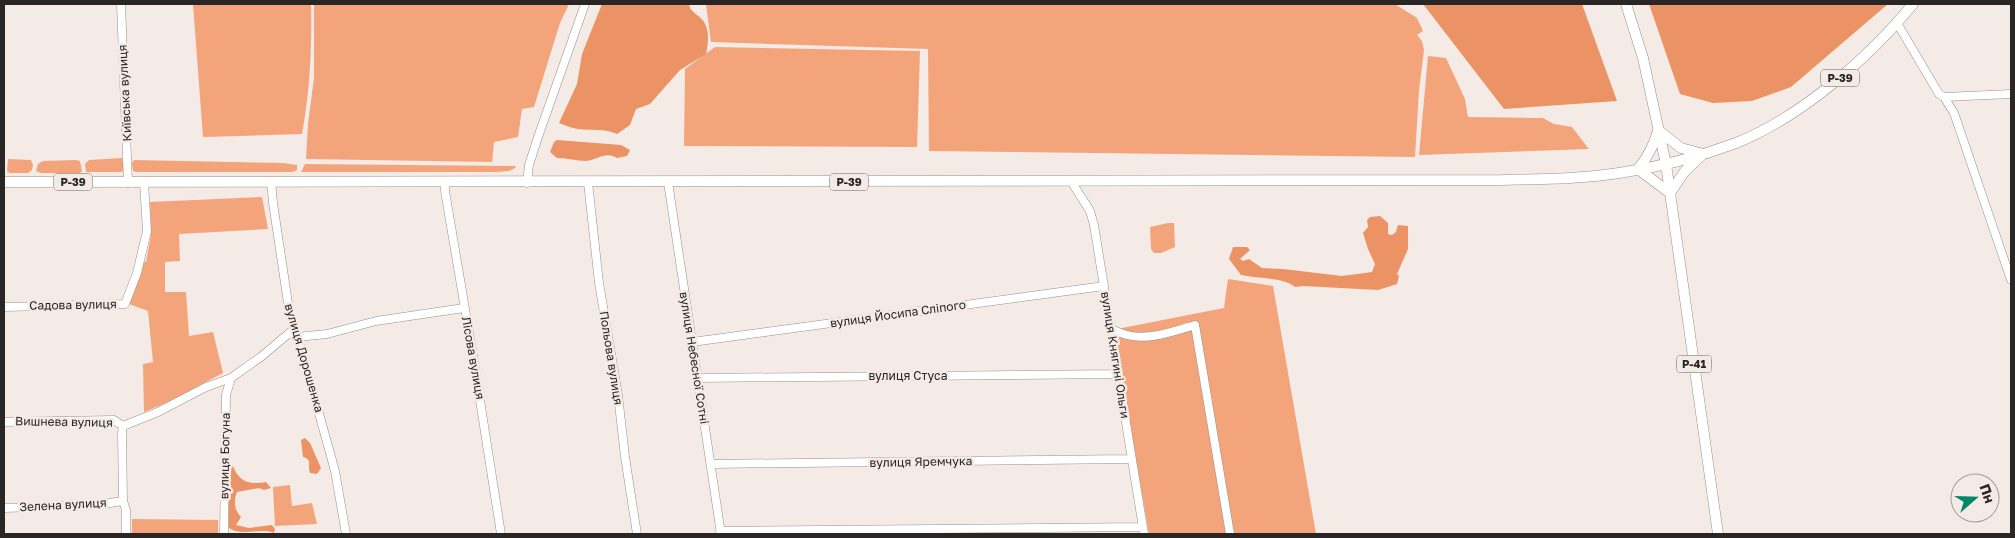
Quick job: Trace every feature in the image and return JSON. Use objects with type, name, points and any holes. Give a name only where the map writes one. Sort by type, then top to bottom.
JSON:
[{"type":"main road","name":"Р-41","points":[[1626,4],[1643,58],[1666,164],[1718,534]]},
{"type":"main road","name":"Р-39","points":[[4,182],[271,180],[527,183],[1502,180],[1600,175],[1666,164],[1704,154],[1738,142],[1793,112],[1847,73],[1898,24],[1913,4]]},
{"type":"main road","points":[[1658,130],[1681,148],[1704,154],[1685,171],[1670,194],[1638,169],[1646,160],[1656,141],[1658,130]]},
{"type":"street","name":"Київська вулиця","points":[[120,4],[128,182]]},
{"type":"street","points":[[527,183],[529,164],[585,4]]},
{"type":"street","points":[[1898,24],[1935,89],[1944,97],[1954,113],[2011,280]]},
{"type":"street","points":[[1944,97],[2011,94]]},
{"type":"street","name":"вулиця Дорошенка","points":[[271,180],[273,203],[294,329],[335,471],[346,534]]},
{"type":"street","name":"вулиця Княгині Ольги","points":[[1071,181],[1090,210],[1094,225],[1144,531]]},
{"type":"street","name":"Садова вулиця","points":[[4,307],[125,304],[143,251],[147,231],[143,182]]},
{"type":"street","name":"Польова вулиця","points":[[588,182],[599,283],[618,395],[637,534]]},
{"type":"street","name":"вулиця Небесної Сотні","points":[[668,182],[721,532]]},
{"type":"street","name":"Лісова вулиця","points":[[445,183],[501,534]]},
{"type":"street","name":"вулиця Йосипа Сліпого","points":[[692,342],[1104,286]]},
{"type":"street","points":[[297,337],[327,334],[376,321],[464,308]]},
{"type":"street","points":[[1112,329],[1127,336],[1146,336],[1195,325],[1230,534]]},
{"type":"street","points":[[126,534],[126,510],[123,501],[123,426],[158,412],[206,387],[231,378],[262,356],[294,329]]},
{"type":"street","name":"вулиця Стуса","points":[[698,378],[1119,374]]},
{"type":"street","name":"вулиця Богуна","points":[[224,534],[226,395],[231,378]]},
{"type":"street","name":"Вишнева вулиця","points":[[4,422],[114,420],[123,426]]},
{"type":"street","name":"вулиця Яремчука","points":[[711,464],[1131,459]]},
{"type":"street","name":"Зелена вулиця","points":[[4,508],[96,505],[123,501]]},
{"type":"street","points":[[721,532],[1144,531]]},
{"type":"shaded area","points":[[193,4],[311,4],[310,69],[302,134],[203,137]]},
{"type":"shaded area","points":[[314,4],[569,4],[560,23],[534,107],[522,109],[518,137],[494,142],[492,162],[306,159],[314,78]]},
{"type":"shaded area","points":[[602,4],[689,4],[691,10],[704,22],[708,33],[706,54],[680,70],[650,104],[636,109],[630,125],[617,134],[603,130],[575,129],[559,123],[577,84],[582,54]]},
{"type":"shaded area","points":[[706,4],[1395,4],[1417,18],[1423,31],[1417,35],[1422,41],[1424,50],[1419,90],[1415,157],[929,151],[928,49],[711,42]]},
{"type":"shaded area","points":[[1423,4],[1582,4],[1617,101],[1504,109]]},
{"type":"shaded area","points":[[1649,4],[1888,4],[1791,87],[1752,101],[1713,103],[1680,94]]},
{"type":"shaded area","points":[[715,47],[920,51],[917,147],[684,146],[685,69]]},
{"type":"shaded area","points":[[1428,56],[1446,58],[1465,99],[1468,117],[1543,118],[1554,124],[1572,127],[1589,149],[1419,155]]},
{"type":"shaded area","points":[[557,140],[621,145],[630,150],[627,156],[617,158],[609,155],[586,161],[557,158],[550,152],[554,142]]},
{"type":"shaded area","points":[[122,158],[124,170],[122,172],[86,172],[85,164],[89,160]]},
{"type":"shaded area","points":[[8,159],[31,160],[32,170],[28,173],[10,173],[7,171]]},
{"type":"shaded area","points":[[134,160],[283,163],[297,165],[297,170],[293,172],[136,172],[133,171],[132,163]]},
{"type":"shaded area","points":[[43,161],[80,161],[82,171],[80,173],[41,173],[36,171],[38,164]]},
{"type":"shaded area","points":[[305,164],[516,166],[509,171],[496,172],[301,172]]},
{"type":"shaded area","points":[[262,197],[268,229],[179,234],[180,261],[165,262],[165,292],[186,292],[189,336],[213,332],[223,373],[168,402],[144,412],[143,364],[153,362],[148,311],[129,304],[143,262],[146,262],[151,235],[150,202]]},
{"type":"shaded area","points":[[1380,216],[1388,223],[1388,234],[1392,235],[1396,232],[1398,225],[1408,226],[1408,249],[1397,274],[1399,276],[1397,284],[1378,290],[1295,287],[1284,281],[1241,275],[1229,259],[1233,247],[1247,247],[1250,250],[1240,259],[1243,261],[1249,259],[1262,268],[1342,276],[1372,272],[1375,264],[1363,233],[1368,227],[1367,220],[1370,217]]},
{"type":"shaded area","points":[[1174,223],[1175,247],[1161,253],[1154,253],[1151,249],[1150,227]]},
{"type":"shaded area","points":[[1228,279],[1273,286],[1316,534],[1149,534],[1115,337],[1117,329],[1224,308]]},
{"type":"shaded area","points":[[305,438],[310,443],[321,468],[317,474],[310,473],[309,461],[303,457],[301,440]]},
{"type":"shaded area","points":[[229,464],[232,464],[238,475],[245,481],[254,483],[266,482],[271,488],[237,492],[235,506],[241,517],[236,525],[249,528],[272,525],[275,529],[274,533],[269,531],[240,532],[229,528],[227,492]]},
{"type":"shaded area","points":[[290,485],[292,506],[312,503],[317,524],[275,526],[273,487]]},
{"type":"shaded area","points":[[132,519],[218,520],[218,534],[132,534]]}]
